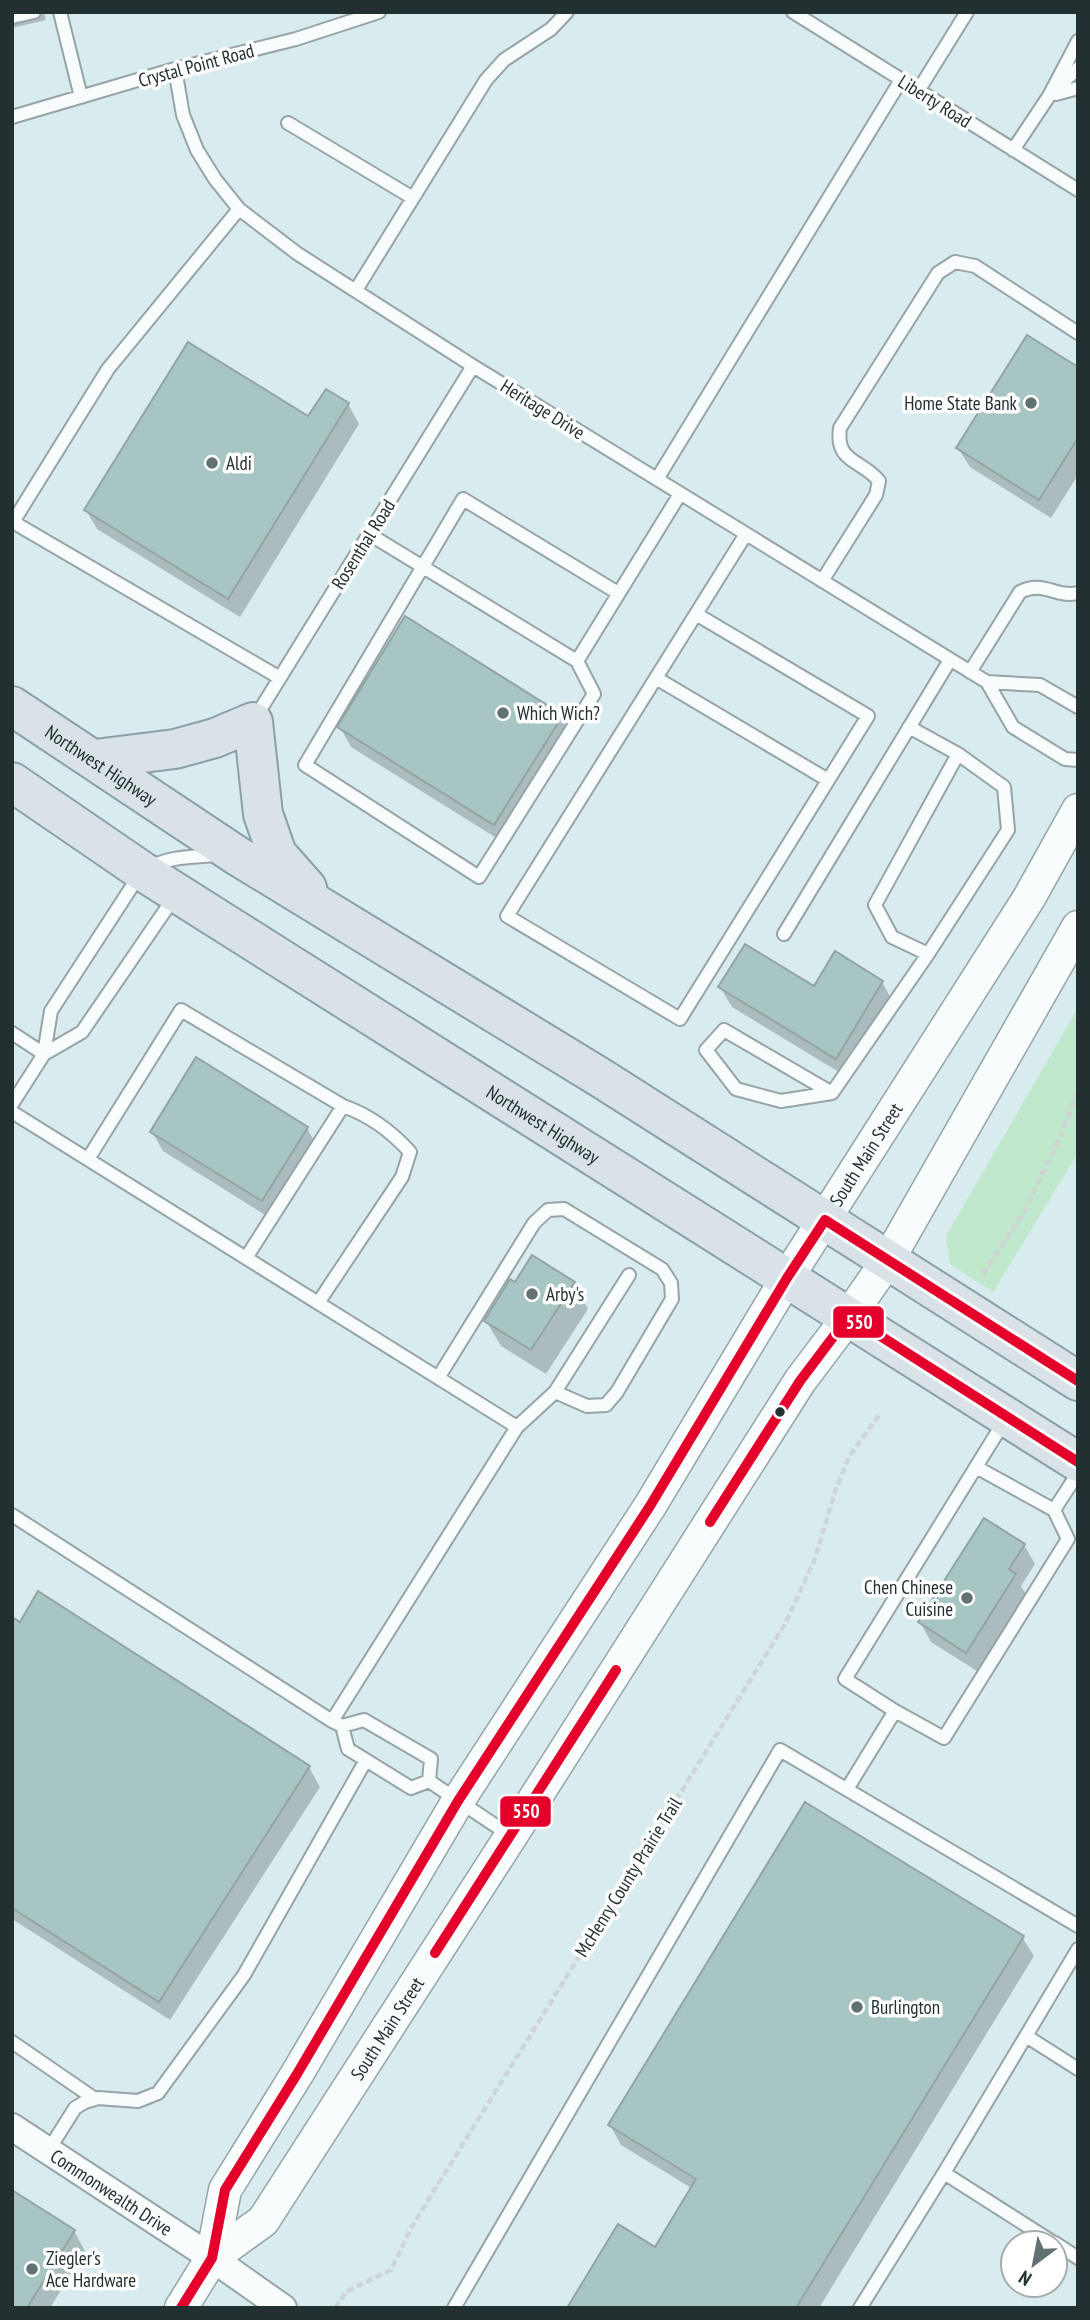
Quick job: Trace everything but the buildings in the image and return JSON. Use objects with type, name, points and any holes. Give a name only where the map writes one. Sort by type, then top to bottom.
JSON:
[{"type":"main road","name":"Northwest Highway","points":[[12,706],[236,855],[601,1079],[1078,1381]]},
{"type":"main road","points":[[95,760],[175,749],[215,738],[253,722],[263,814],[278,854],[326,910]]},
{"type":"main road","name":"Northwest Highway","points":[[12,782],[142,871],[1078,1462]]},
{"type":"street","name":"South Main Street","points":[[181,2308],[212,2258],[225,2190],[297,2074],[458,1801],[650,1506],[787,1278],[1029,898],[1078,810]]},
{"type":"street","name":"South Main Street","points":[[212,2258],[263,2221],[800,1381],[888,1260],[1078,927]]},
{"type":"street","name":"Commonwealth Drive","points":[[12,2127],[212,2258],[283,2308]]},
{"type":"lane","points":[[12,17],[33,12]]},
{"type":"lane","points":[[60,12],[81,97]]},
{"type":"lane","name":"Crystal Point Road","points":[[12,117],[175,69],[296,39],[379,12]]},
{"type":"lane","points":[[356,290],[486,80],[504,60],[551,29],[567,12]]},
{"type":"lane","name":"Liberty Road","points":[[793,12],[1078,190]]},
{"type":"lane","points":[[918,90],[967,12]]},
{"type":"lane","points":[[1013,150],[1049,96],[1078,41]]},
{"type":"lane","points":[[1049,96],[1078,68]]},
{"type":"lane","name":"Heritage Drive","points":[[175,69],[183,116],[197,150],[215,179],[239,209],[299,254],[473,366],[970,673],[987,682],[1040,685],[1078,707]]},
{"type":"lane","points":[[657,479],[901,80]]},
{"type":"lane","points":[[1049,96],[1078,88]]},
{"type":"lane","points":[[288,123],[413,198]]},
{"type":"lane","points":[[239,209],[108,369],[13,522],[280,678]]},
{"type":"lane","points":[[822,581],[876,495],[879,481],[870,471],[841,452],[838,442],[840,428],[938,273],[955,262],[975,267],[1078,334]]},
{"type":"lane","name":"Rosenthal Road","points":[[253,722],[473,366]]},
{"type":"lane","points":[[577,661],[680,494]]},
{"type":"lane","points":[[369,534],[422,566],[577,661],[594,694],[479,877],[305,765],[422,566],[463,499],[618,593]]},
{"type":"lane","points":[[696,614],[868,716],[680,1019],[507,916],[746,534]]},
{"type":"lane","points":[[970,673],[1020,592],[1030,587],[1048,588],[1063,596],[1078,593]]},
{"type":"lane","points":[[784,934],[950,660]]},
{"type":"lane","points":[[656,678],[828,780]]},
{"type":"lane","points":[[987,682],[1013,727],[1065,759],[1078,761]]},
{"type":"lane","points":[[832,1093],[724,1030],[706,1050],[736,1089],[780,1101],[832,1093],[928,954],[1008,830],[1004,787],[958,754],[909,727]]},
{"type":"lane","points":[[928,954],[892,937],[875,905],[958,754]]},
{"type":"lane","points":[[12,1104],[44,1054],[51,1011],[142,871],[159,861],[178,857],[236,855]]},
{"type":"lane","points":[[44,1054],[82,1032],[177,893]]},
{"type":"lane","points":[[88,1159],[181,1010],[343,1106],[359,1111],[375,1121],[410,1152],[402,1177],[318,1303]]},
{"type":"lane","points":[[12,1034],[44,1054]]},
{"type":"lane","points":[[246,1258],[343,1106]]},
{"type":"lane","points":[[12,1112],[517,1427]]},
{"type":"lane","points":[[438,1378],[534,1223],[548,1210],[564,1209],[662,1269],[671,1283],[672,1299],[617,1392],[606,1405],[587,1406],[555,1392]]},
{"type":"lane","points":[[337,1723],[517,1427],[555,1392],[629,1275]]},
{"type":"lane","points":[[976,1467],[1054,1510],[1068,1539],[944,1738],[845,1679],[976,1467],[1007,1417]]},
{"type":"lane","points":[[1054,1510],[1078,1473]]},
{"type":"lane","points":[[12,1515],[337,1723],[348,1749],[411,1788],[429,1781]]},
{"type":"lane","points":[[846,1789],[895,1711]]},
{"type":"lane","points":[[337,1723],[364,1720],[431,1759],[429,1781]]},
{"type":"lane","points":[[454,2308],[780,1750],[1078,1926]]},
{"type":"lane","points":[[48,2151],[75,2108],[95,2099],[138,2101],[158,2093],[244,1975],[366,1760]]},
{"type":"lane","points":[[429,1781],[511,1836]]},
{"type":"lane","points":[[860,2308],[1078,1949]]},
{"type":"lane","points":[[1026,2036],[1078,2069]]},
{"type":"lane","points":[[12,2042],[95,2099]]},
{"type":"lane","points":[[944,2173],[1033,2229]]},
{"type":"path","points":[[983,1274],[1024,1212],[1062,1133],[1078,1089]]},
{"type":"path","name":"McHenry County Prairie Trail","points":[[335,2308],[347,2291],[391,2270],[411,2228],[785,1624],[814,1561],[836,1489],[849,1457],[880,1415]]},
{"type":"green space","points":[[1078,1008],[1078,1153],[993,1292],[950,1264],[946,1236]]},
{"type":"transit line","name":"550","points":[[181,2308],[212,2258],[225,2190],[297,2074],[458,1801],[650,1506],[787,1278],[825,1220],[1078,1381]]},
{"type":"transit line","name":"550","points":[[710,1522],[800,1381],[849,1316],[1078,1462]]},
{"type":"transit line","name":"550","points":[[435,1953],[616,1670]]},
{"type":"place","name":"Home State Bank","points":[[1031,403]]},
{"type":"place","name":"Aldi","points":[[212,463]]},
{"type":"place","name":"Which Wich?","points":[[503,713]]},
{"type":"place","name":"Arby's","points":[[532,1294]]},
{"type":"place","name":"Chen Chinese Cuisine","points":[[967,1598]]},
{"type":"place","name":"Burlington","points":[[857,2007]]},
{"type":"place","name":"Ziegler's Ace Hardware","points":[[32,2269]]}]
